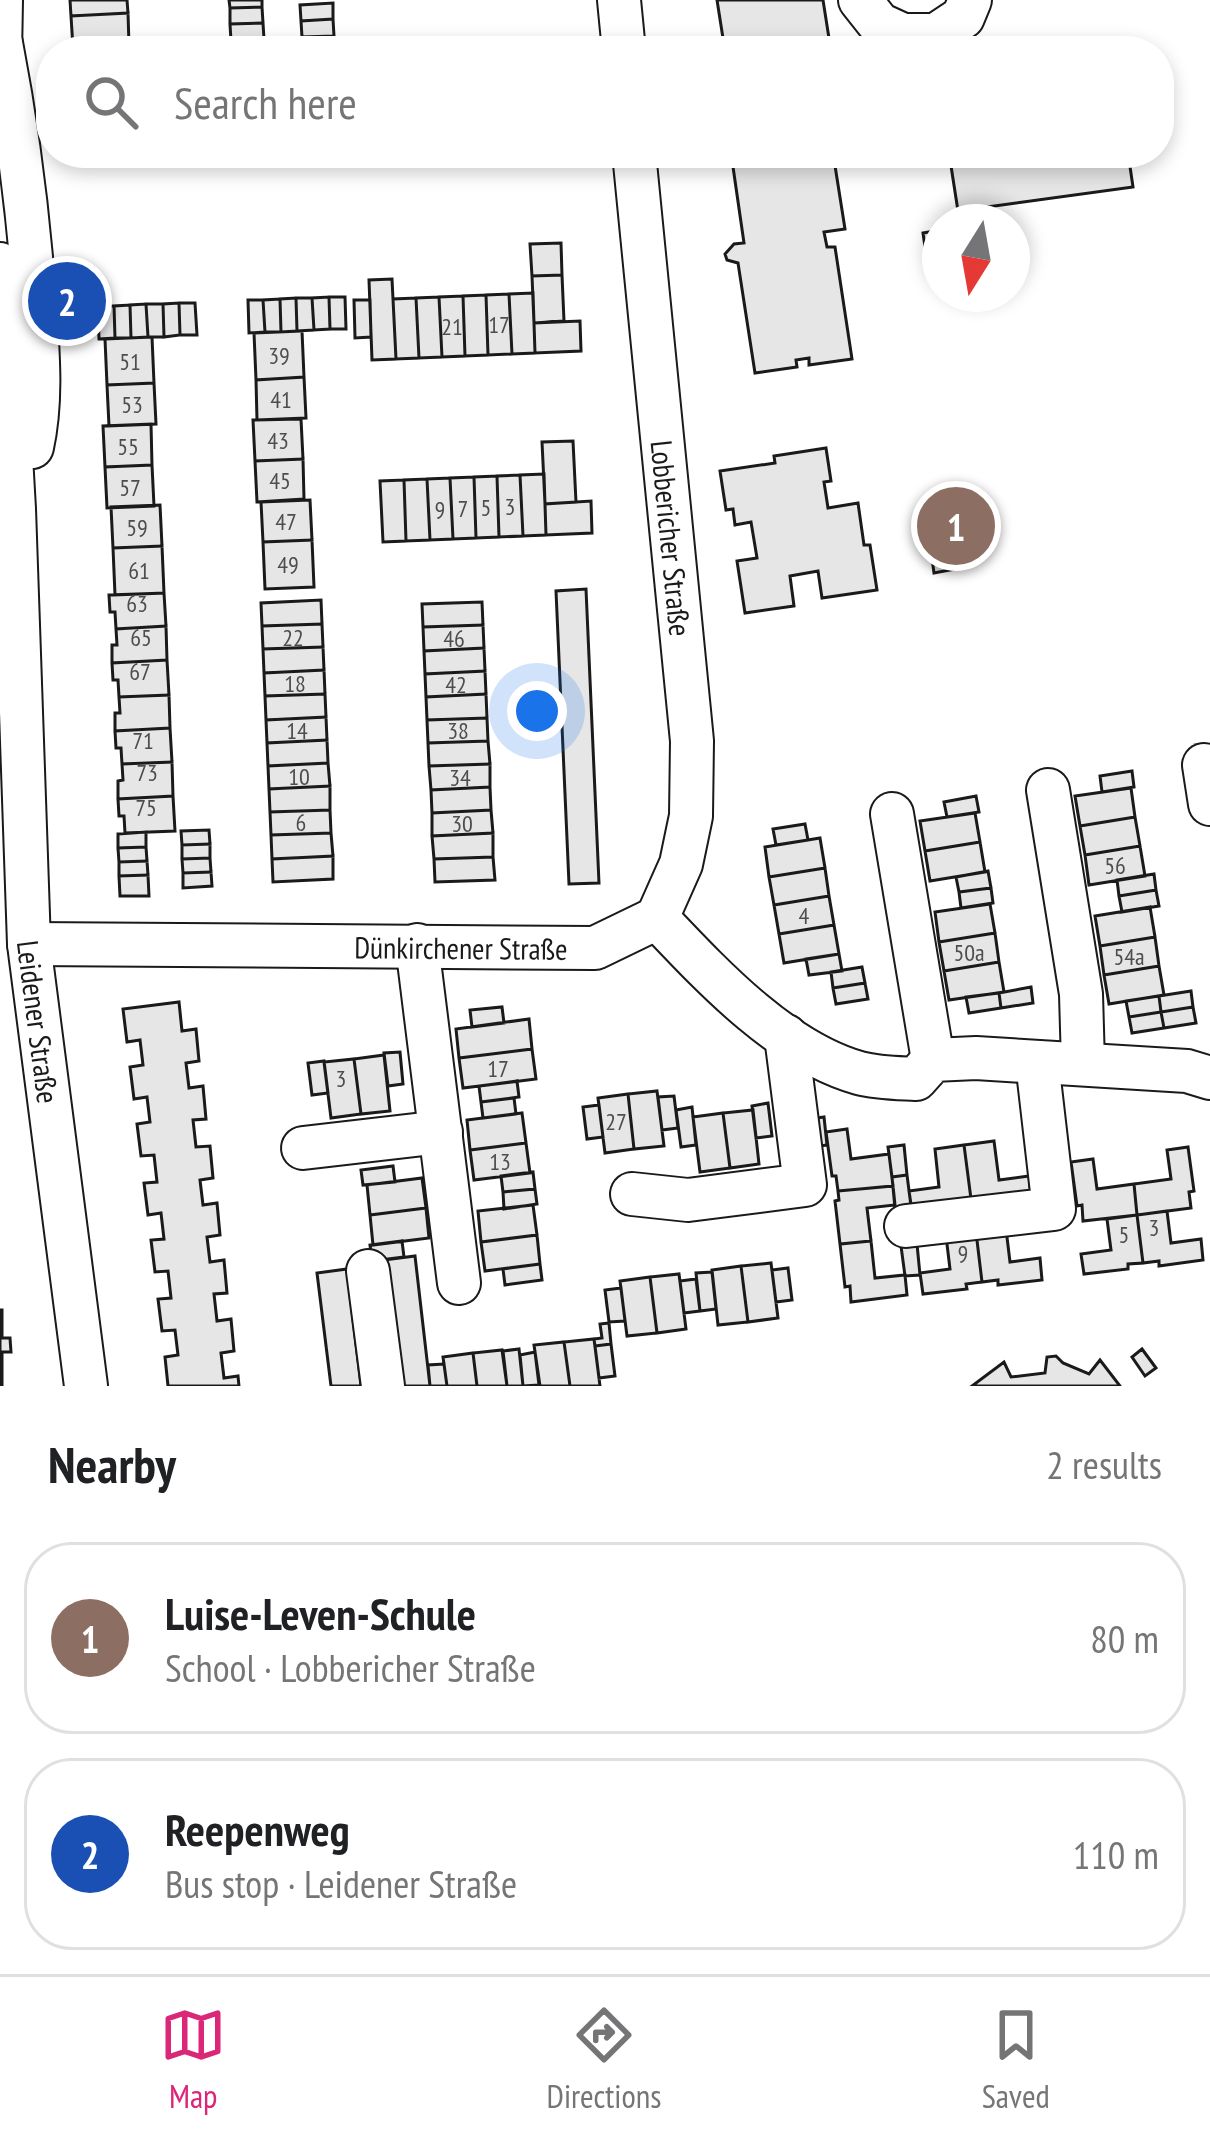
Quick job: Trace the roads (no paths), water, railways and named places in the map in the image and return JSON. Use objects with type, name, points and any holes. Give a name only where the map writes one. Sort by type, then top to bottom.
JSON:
[{"type":"street","name":"Leidener Straße","points":[[0,55],[1,0]]},
{"type":"street","points":[[619,0],[623,36]]},
{"type":"street","points":[[860,0],[879,24],[903,35],[936,35],[963,17],[970,0]]},
{"type":"street","name":"Leidener Straße","points":[[1,43],[19,136],[39,373],[34,441],[14,509]]},
{"type":"street","name":"Lobbericher Straße","points":[[635,168],[692,741],[692,816],[681,864],[657,918]]},
{"type":"street","name":"Leidener Straße","points":[[0,264],[29,944],[86,1386]]},
{"type":"street","points":[[1048,790],[1081,994],[1083,1064]]},
{"type":"street","points":[[892,814],[933,1060]]},
{"type":"street","points":[[657,918],[727,991],[787,1036],[856,1072],[916,1078],[933,1060],[976,1058],[1187,1071],[1210,1078]]},
{"type":"street","name":"Dünkirchener Straße","points":[[29,944],[595,948],[657,918]]},
{"type":"street","points":[[417,945],[459,1283]]},
{"type":"street","points":[[632,1194],[688,1200],[805,1185],[787,1036]]},
{"type":"street","points":[[906,1226],[1054,1209],[1037,1062]]},
{"type":"street","points":[[303,1148],[441,1132]]},
{"type":"street","points":[[368,1271],[382,1386]]},
{"type":"place","name":"Reepenweg","points":[[67,301]]},
{"type":"place","name":"Luise-Leven-Schule","points":[[956,526]]}]
